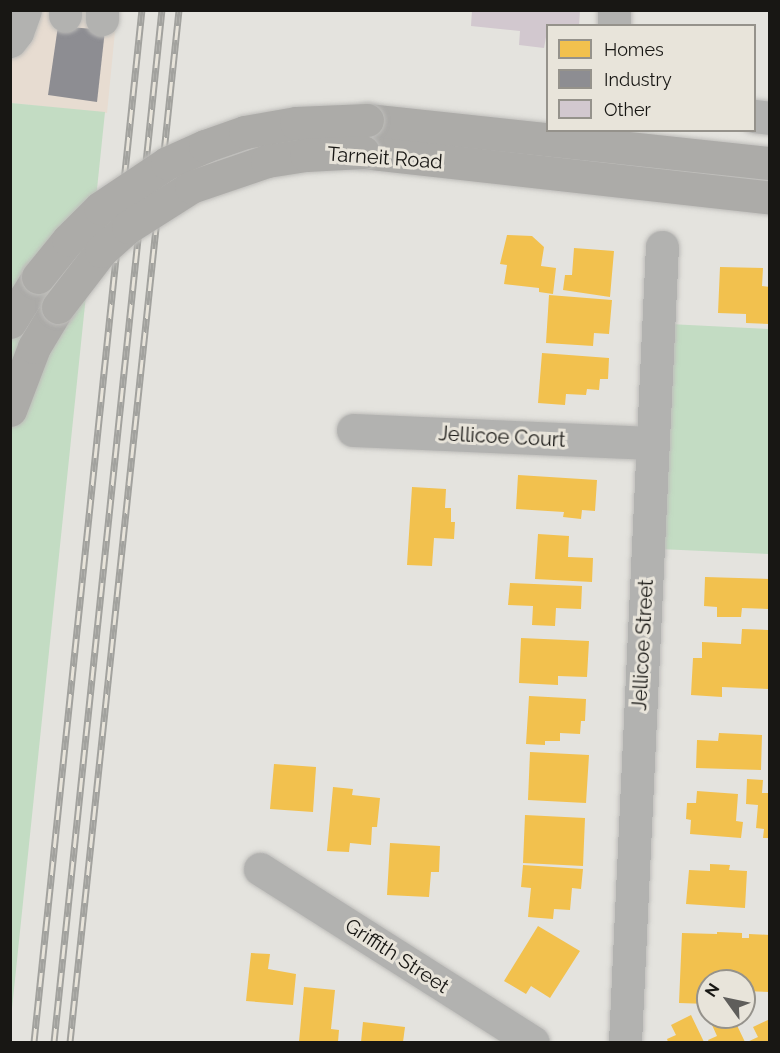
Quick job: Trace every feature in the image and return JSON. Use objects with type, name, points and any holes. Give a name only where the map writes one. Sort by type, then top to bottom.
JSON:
[{"type":"main road","name":"Tarneit Road","points":[[10,322],[38,277],[68,240],[100,208],[167,163],[245,132],[296,123],[367,120],[770,164]]},
{"type":"main road","name":"Tarneit Road","points":[[10,410],[34,346],[58,307],[101,251],[128,227],[191,187],[267,161],[306,154],[363,152],[770,198]]},
{"type":"street","points":[[10,41],[18,32],[25,11]]},
{"type":"street","name":"Jellicoe Street","points":[[625,1042],[662,247]]},
{"type":"street","name":"Jellicoe Court","points":[[353,430],[652,443]]},
{"type":"street","name":"Griffith Street","points":[[260,869],[533,1042]]},
{"type":"shaded area","points":[[11,11],[117,11],[107,113],[11,103]]},
{"type":"green space","points":[[11,103],[105,112],[11,1018]]},
{"type":"green space","points":[[669,324],[769,329],[769,554],[659,549]]},
{"type":"building: Homes","points":[[507,235],[532,236],[544,247],[541,266],[556,268],[553,294],[539,292],[539,288],[504,284],[507,265],[500,264]]},
{"type":"building: Homes","points":[[574,248],[614,251],[610,297],[563,290],[565,275],[572,275]]},
{"type":"building: Homes","points":[[720,267],[763,268],[762,286],[770,287],[770,324],[746,323],[746,314],[718,313]]},
{"type":"building: Homes","points":[[549,295],[612,300],[609,334],[594,333],[593,346],[546,343]]},
{"type":"building: Homes","points":[[542,353],[609,358],[608,379],[600,379],[599,390],[587,389],[586,395],[566,394],[565,405],[538,403]]},
{"type":"building: Homes","points":[[518,475],[597,480],[595,511],[582,510],[581,519],[563,517],[564,512],[516,509]]},
{"type":"building: Homes","points":[[412,487],[446,489],[445,508],[451,508],[451,522],[455,522],[454,539],[434,538],[432,566],[407,565]]},
{"type":"building: Homes","points":[[538,534],[569,536],[568,557],[593,558],[592,582],[535,579]]},
{"type":"building: Homes","points":[[705,577],[770,579],[769,609],[742,608],[741,617],[717,617],[717,607],[704,606]]},
{"type":"building: Homes","points":[[510,583],[582,586],[581,609],[556,608],[555,626],[532,625],[533,606],[508,605]]},
{"type":"building: Homes","points":[[742,629],[768,630],[770,689],[722,687],[722,697],[691,695],[693,658],[702,658],[702,642],[741,644]]},
{"type":"building: Homes","points":[[521,638],[589,641],[587,677],[558,676],[558,685],[519,683]]},
{"type":"building: Homes","points":[[529,696],[586,699],[585,721],[581,721],[580,734],[560,733],[560,741],[545,741],[545,745],[526,744]]},
{"type":"building: Homes","points":[[719,733],[762,735],[761,770],[696,768],[697,740],[718,741]]},
{"type":"building: Homes","points":[[530,752],[589,755],[586,803],[528,800]]},
{"type":"building: Homes","points":[[274,764],[316,767],[313,812],[270,809]]},
{"type":"building: Homes","points":[[747,779],[763,780],[762,793],[770,793],[770,838],[763,838],[764,829],[756,828],[758,805],[746,804]]},
{"type":"building: Homes","points":[[333,787],[353,789],[352,795],[380,798],[377,827],[372,827],[371,845],[350,843],[349,852],[327,851]]},
{"type":"building: Homes","points":[[697,791],[738,794],[736,821],[743,822],[741,838],[690,834],[691,820],[686,819],[687,803],[696,803]]},
{"type":"building: Homes","points":[[525,815],[585,818],[583,866],[523,863]]},
{"type":"building: Homes","points":[[390,843],[440,846],[439,872],[431,872],[429,897],[387,895]]},
{"type":"building: Homes","points":[[710,864],[730,865],[729,870],[747,871],[745,908],[686,904],[689,870],[710,871]]},
{"type":"building: Homes","points":[[523,865],[583,869],[581,889],[572,888],[570,910],[554,909],[553,919],[528,917],[531,888],[521,887]]},
{"type":"building: Homes","points":[[538,926],[580,951],[550,998],[531,986],[526,994],[504,981]]},
{"type":"building: Homes","points":[[717,932],[742,933],[742,938],[749,938],[749,934],[770,935],[770,992],[756,991],[756,969],[696,969],[696,1004],[679,1003],[682,933],[717,934]]},
{"type":"building: Homes","points":[[251,953],[270,954],[268,969],[296,974],[293,1005],[246,1001]]},
{"type":"building: Homes","points":[[304,987],[335,990],[331,1029],[339,1030],[338,1042],[299,1042]]},
{"type":"building: Homes","points":[[691,1015],[704,1042],[668,1042],[667,1039],[676,1035],[671,1025]]},
{"type":"building: Homes","points":[[770,1019],[770,1042],[747,1042],[758,1037],[754,1029],[756,1026]]},
{"type":"building: Homes","points":[[363,1022],[405,1027],[403,1042],[361,1042]]},
{"type":"building: Homes","points":[[714,1029],[739,1029],[745,1042],[709,1042],[708,1040],[717,1036]]},
{"type":"building: Industry","points":[[58,26],[105,30],[97,102],[48,95]]},
{"type":"building: Other","points":[[472,10],[580,10],[579,24],[546,24],[544,48],[519,45],[520,31],[471,26]]},
{"type":"railway","points":[[34,1042],[142,10]]},
{"type":"railway","points":[[54,1042],[162,10]]},
{"type":"railway","points":[[70,1042],[179,10]]}]
